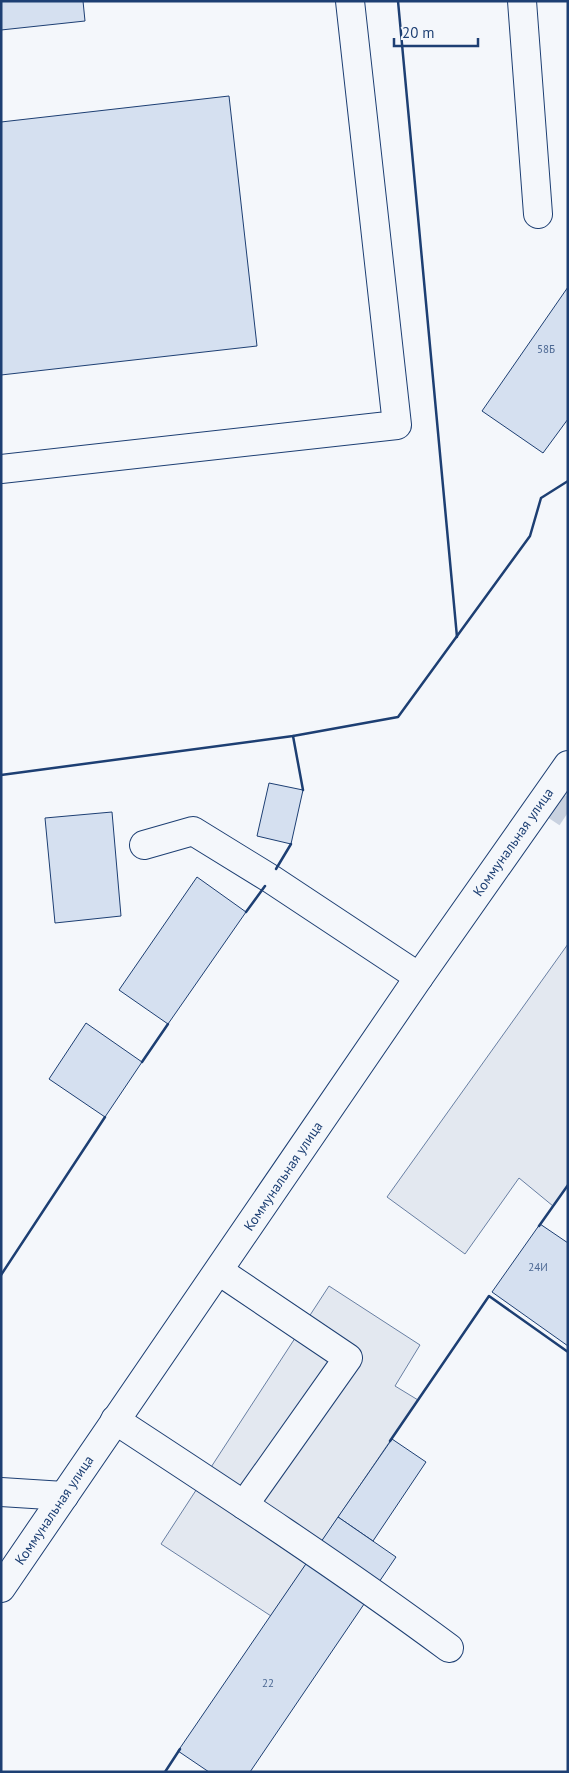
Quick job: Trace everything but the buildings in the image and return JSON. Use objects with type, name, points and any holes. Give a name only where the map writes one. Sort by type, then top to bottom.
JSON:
[{"type":"main road","points":[[1,469],[396,425],[350,1]]},
{"type":"main road","points":[[522,1],[538,214]]},
{"type":"main road","name":"Коммунальная улица","points":[[1,1588],[418,977],[568,765]]},
{"type":"main road","points":[[144,845],[193,832],[271,879],[418,977]]},
{"type":"main road","points":[[219,1271],[348,1358],[244,1505]]},
{"type":"main road","points":[[115,1420],[373,1592],[449,1648]]},
{"type":"main road","points":[[1,1492],[64,1496]]},
{"type":"shaded area","points":[[568,944],[568,1185],[553,1206],[519,1178],[465,1254],[387,1197]]},
{"type":"shaded area","points":[[329,1286],[420,1345],[395,1386],[418,1400],[271,1616],[161,1544]]},
{"type":"tunnel","points":[[544,798],[568,814]]},
{"type":"wall","points":[[398,1],[457,637]]},
{"type":"wall","points":[[1,775],[293,736],[398,717],[530,536],[541,498],[568,481]]},
{"type":"wall","points":[[293,736],[303,790]]},
{"type":"wall","points":[[276,869],[291,844]]},
{"type":"wall","points":[[246,912],[265,886]]},
{"type":"wall","points":[[142,1062],[168,1024]]},
{"type":"wall","points":[[1,1275],[105,1117]]},
{"type":"wall","points":[[539,1226],[568,1185]]},
{"type":"wall","points":[[390,1441],[489,1296],[568,1352]]},
{"type":"wall","points":[[165,1772],[180,1749]]}]
